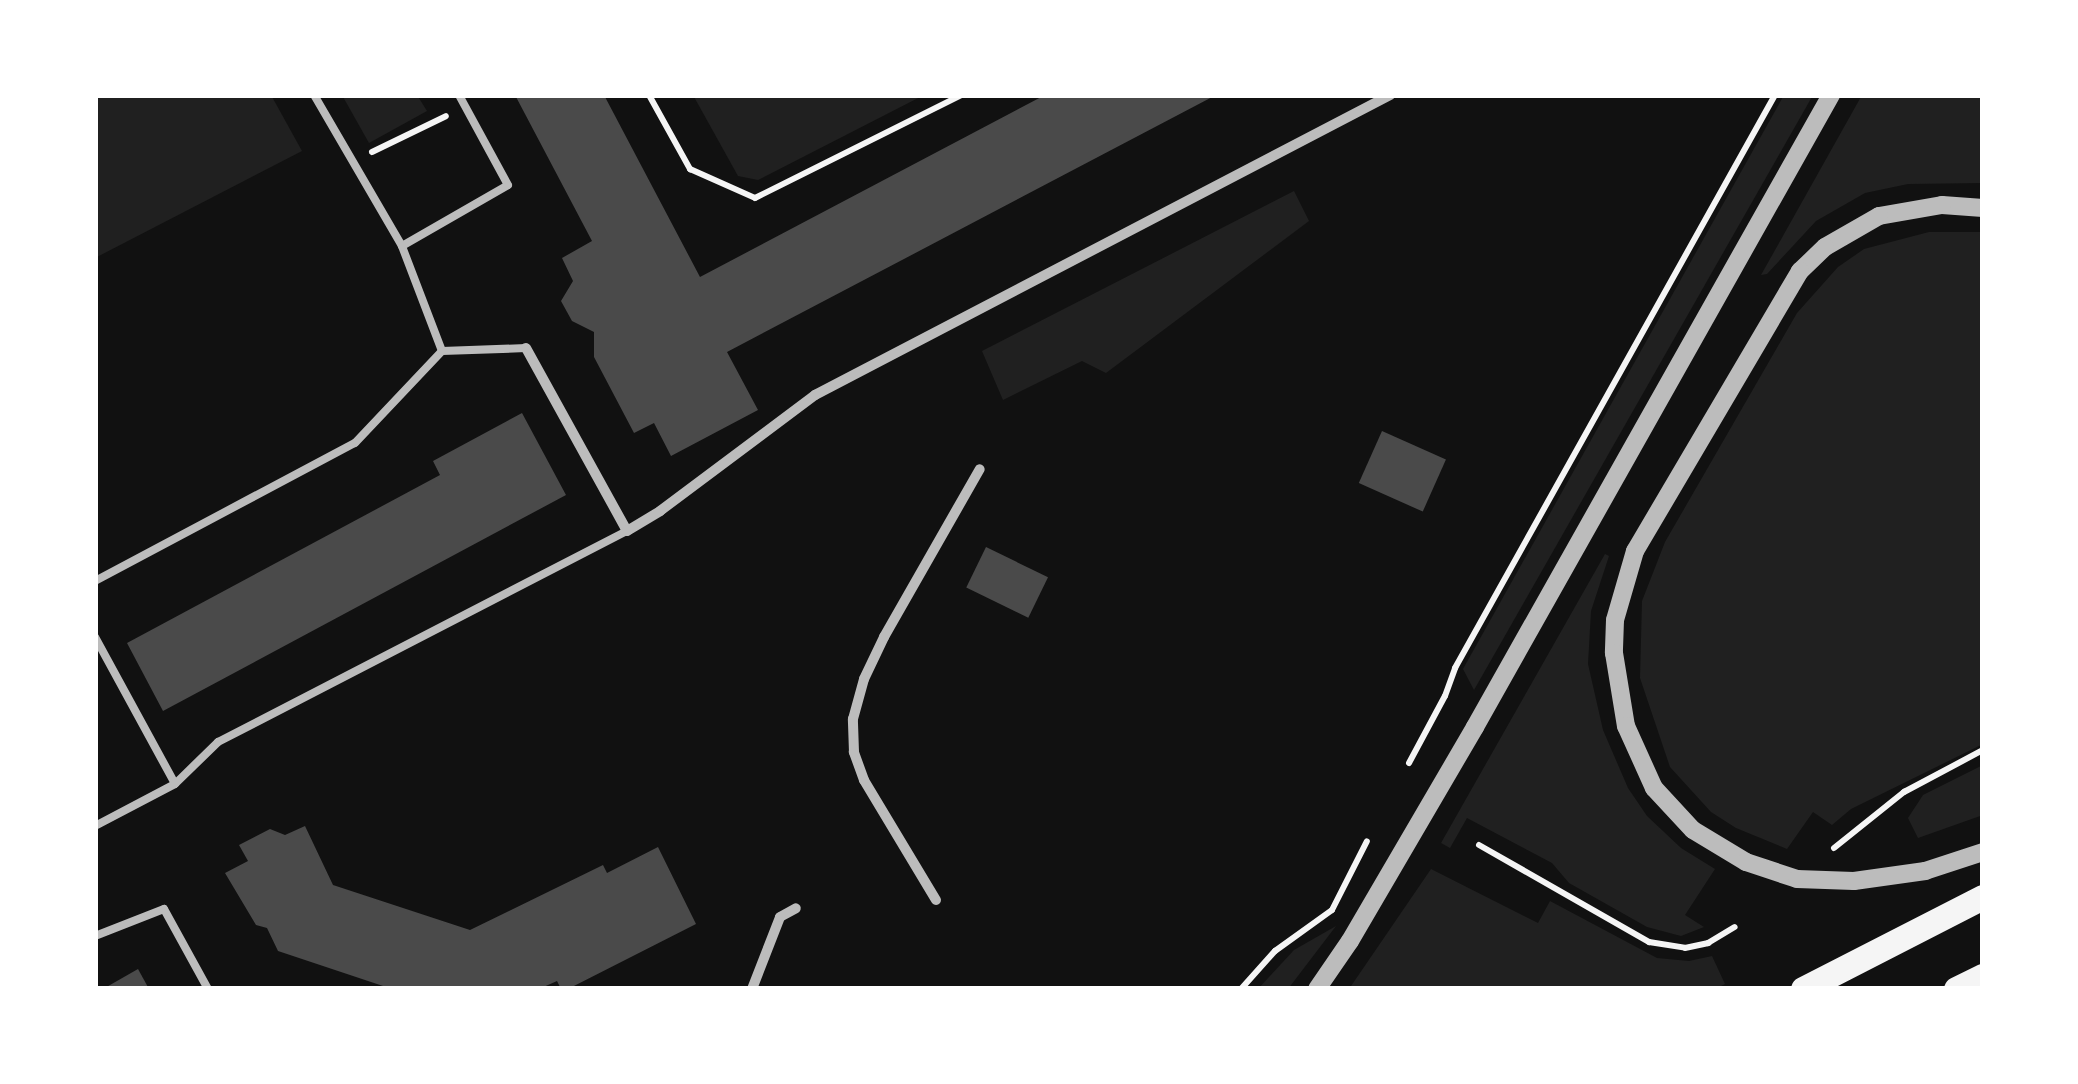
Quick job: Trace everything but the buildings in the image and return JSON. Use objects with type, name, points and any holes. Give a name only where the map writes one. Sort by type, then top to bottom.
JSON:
[{"type":"main road","points":[[1803,989],[1983,897]]},
{"type":"main road","points":[[1956,989],[1983,976]]},
{"type":"street","points":[[526,348],[626,531],[660,511],[815,395],[1390,95]]},
{"type":"street","points":[[1317,989],[1350,941],[1475,727],[1831,95]]},
{"type":"street","points":[[1983,208],[1942,205],[1879,216],[1825,247],[1800,271],[1635,551],[1614,620],[1614,652],[1626,726],[1654,788],[1694,830],[1746,862],[1797,878],[1854,882],[1925,870],[1983,852]]},
{"type":"street","points":[[936,900],[864,780],[854,752],[853,719],[864,679],[884,638],[980,469]]},
{"type":"street","points":[[752,989],[780,917],[796,908]]},
{"type":"lane","points":[[314,95],[402,246],[442,352]]},
{"type":"lane","points":[[402,246],[508,185],[459,95]]},
{"type":"lane","points":[[95,581],[355,443],[442,352],[526,348]]},
{"type":"lane","points":[[95,826],[175,784],[218,742],[626,531]]},
{"type":"lane","points":[[95,637],[175,784]]},
{"type":"lane","points":[[95,936],[164,909],[208,989]]},
{"type":"path","points":[[649,95],[690,169],[755,198],[962,95]]},
{"type":"path","points":[[1409,763],[1445,696],[1455,668],[1775,95]]},
{"type":"path","points":[[353,162],[465,106]]},
{"type":"path","points":[[1834,848],[1904,792],[1983,750]]},
{"type":"path","points":[[1241,989],[1274,951],[1332,910],[1367,841]]},
{"type":"path","points":[[1479,845],[1649,942],[1685,948],[1708,943],[1735,927]]},
{"type":"shaded area","points":[[95,95],[271,95],[302,151],[95,258]]},
{"type":"shaded area","points":[[342,95],[417,95],[427,111],[369,143]]},
{"type":"shaded area","points":[[693,95],[924,95],[758,180],[738,176]]},
{"type":"shaded area","points":[[1784,95],[1813,95],[1474,690],[1463,669]]},
{"type":"shaded area","points":[[1862,95],[1983,95],[1983,183],[1908,184],[1865,193],[1816,221],[1767,274],[1761,275]]},
{"type":"shaded area","points":[[1294,191],[1309,221],[1106,373],[1082,361],[1003,400],[982,351]]},
{"type":"shaded area","points":[[1929,232],[1983,232],[1983,744],[1851,809],[1832,825],[1813,812],[1787,849],[1736,828],[1711,812],[1670,767],[1640,678],[1642,601],[1665,542],[1797,313],[1838,267],[1864,249]]},
{"type":"shaded area","points":[[1605,554],[1609,556],[1591,611],[1588,664],[1603,730],[1628,788],[1647,816],[1681,848],[1715,869],[1685,915],[1704,927],[1681,936],[1647,927],[1569,883],[1552,863],[1467,818],[1450,848],[1441,843]]},
{"type":"shaded area","points":[[1983,765],[1983,815],[1918,838],[1908,818],[1923,795]]},
{"type":"shaded area","points":[[1431,869],[1538,923],[1550,901],[1657,958],[1689,961],[1712,956],[1725,984],[1715,989],[1349,989]]},
{"type":"shaded area","points":[[1336,926],[1288,989],[1258,989],[1294,950]]}]
